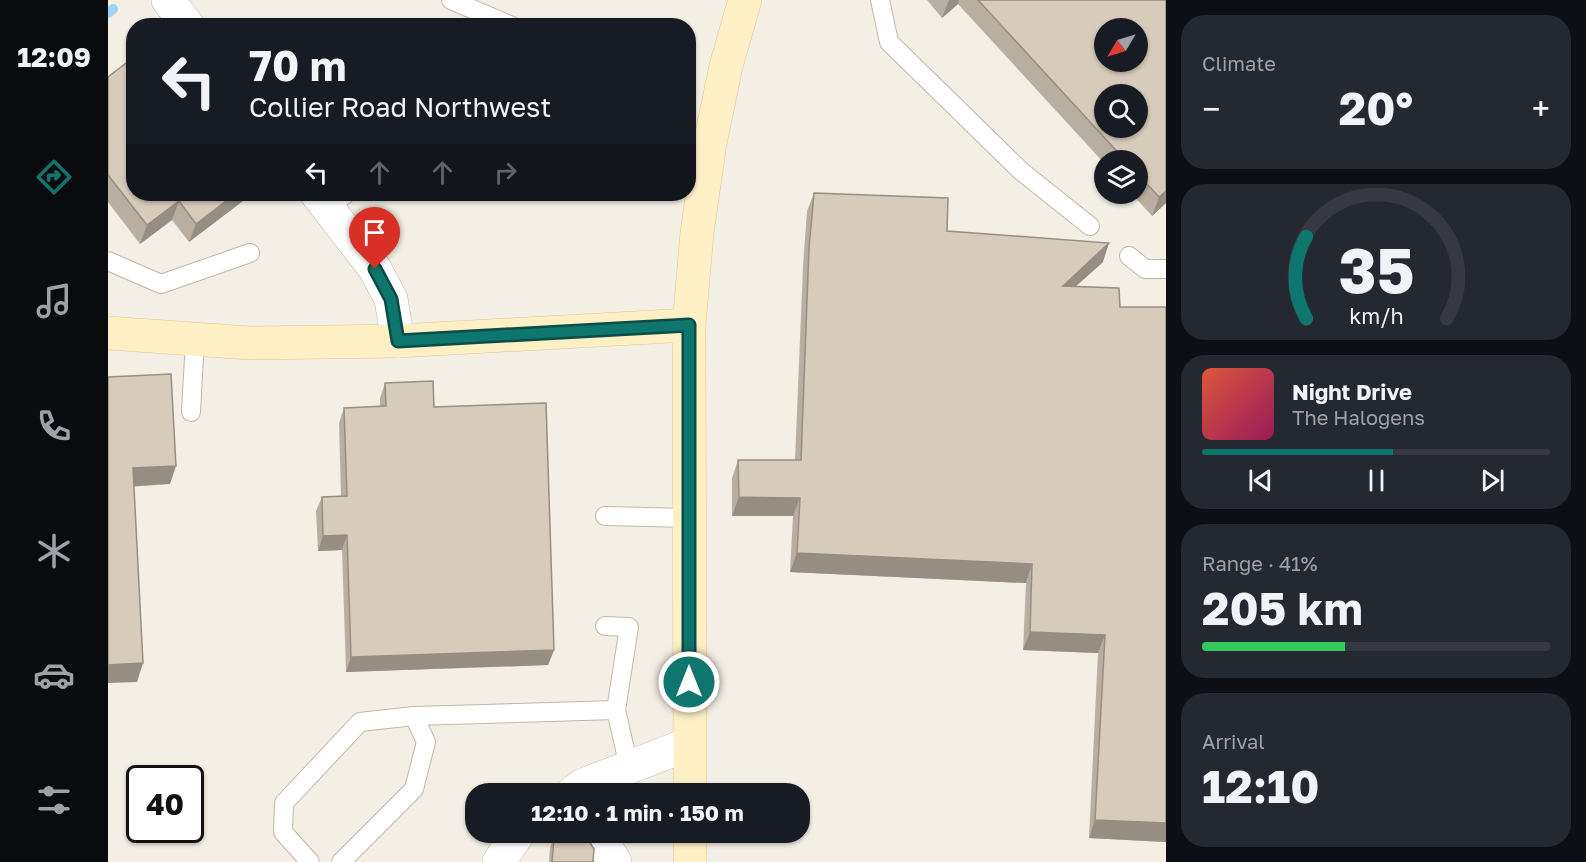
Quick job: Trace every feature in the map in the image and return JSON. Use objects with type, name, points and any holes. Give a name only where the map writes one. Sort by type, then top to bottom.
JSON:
[{"type":"street","points":[[168,0],[182,18]]},
{"type":"street","points":[[690,783],[689,325],[697,233],[710,143],[726,66],[745,0]]},
{"type":"street","points":[[332,201],[391,299],[398,341]]},
{"type":"street","points":[[108,333],[249,343],[398,341],[689,325]]},
{"type":"street","points":[[588,783],[689,744]]},
{"type":"street","points":[[499,862],[512,843]]},
{"type":"street","points":[[603,843],[615,862]]},
{"type":"street","points":[[690,843],[690,862]]},
{"type":"lane","points":[[452,0],[494,18]]},
{"type":"lane","points":[[880,0],[889,42],[1021,171],[1090,226]]},
{"type":"lane","points":[[108,261],[161,284],[250,253]]},
{"type":"lane","points":[[1129,256],[1145,269],[1166,269]]},
{"type":"lane","points":[[191,412],[195,339]]},
{"type":"lane","points":[[604,516],[689,518]]},
{"type":"lane","points":[[605,626],[629,627],[616,710],[629,767]]},
{"type":"lane","points":[[310,862],[283,832],[284,803],[360,722],[414,716],[616,710]]},
{"type":"lane","points":[[341,862],[414,789],[426,742],[414,716]]},
{"type":"building","points":[[978,0],[1166,0],[1166,191],[1159,197],[1148,185],[1148,150],[1116,150],[1105,138],[1148,138],[1148,84],[1094,84],[1094,126]]},
{"type":"building","points":[[126,63],[126,198],[108,175],[108,77]]},
{"type":"building","points":[[814,193],[948,198],[947,231],[1109,243],[1063,286],[1119,288],[1120,307],[1166,307],[1166,823],[1095,820],[1105,635],[1030,632],[1032,564],[797,553],[800,498],[739,497],[738,460],[801,460],[809,248]]},
{"type":"building","points":[[128,201],[179,201],[147,225]]},
{"type":"building","points":[[179,201],[226,201],[196,224]]},
{"type":"building","points":[[171,374],[176,466],[133,468],[143,663],[108,665],[108,377]]},
{"type":"building","points":[[433,381],[434,407],[546,403],[554,650],[351,657],[347,535],[323,536],[322,497],[347,496],[344,408],[386,406],[385,383]]},
{"type":"building","points":[[554,843],[590,843],[594,849],[593,862],[552,862]]},
{"type":"waterway","points":[[108,13],[113,9]]},
{"type":"route","points":[[375,269],[391,299],[398,341],[689,325],[689,682]]}]
